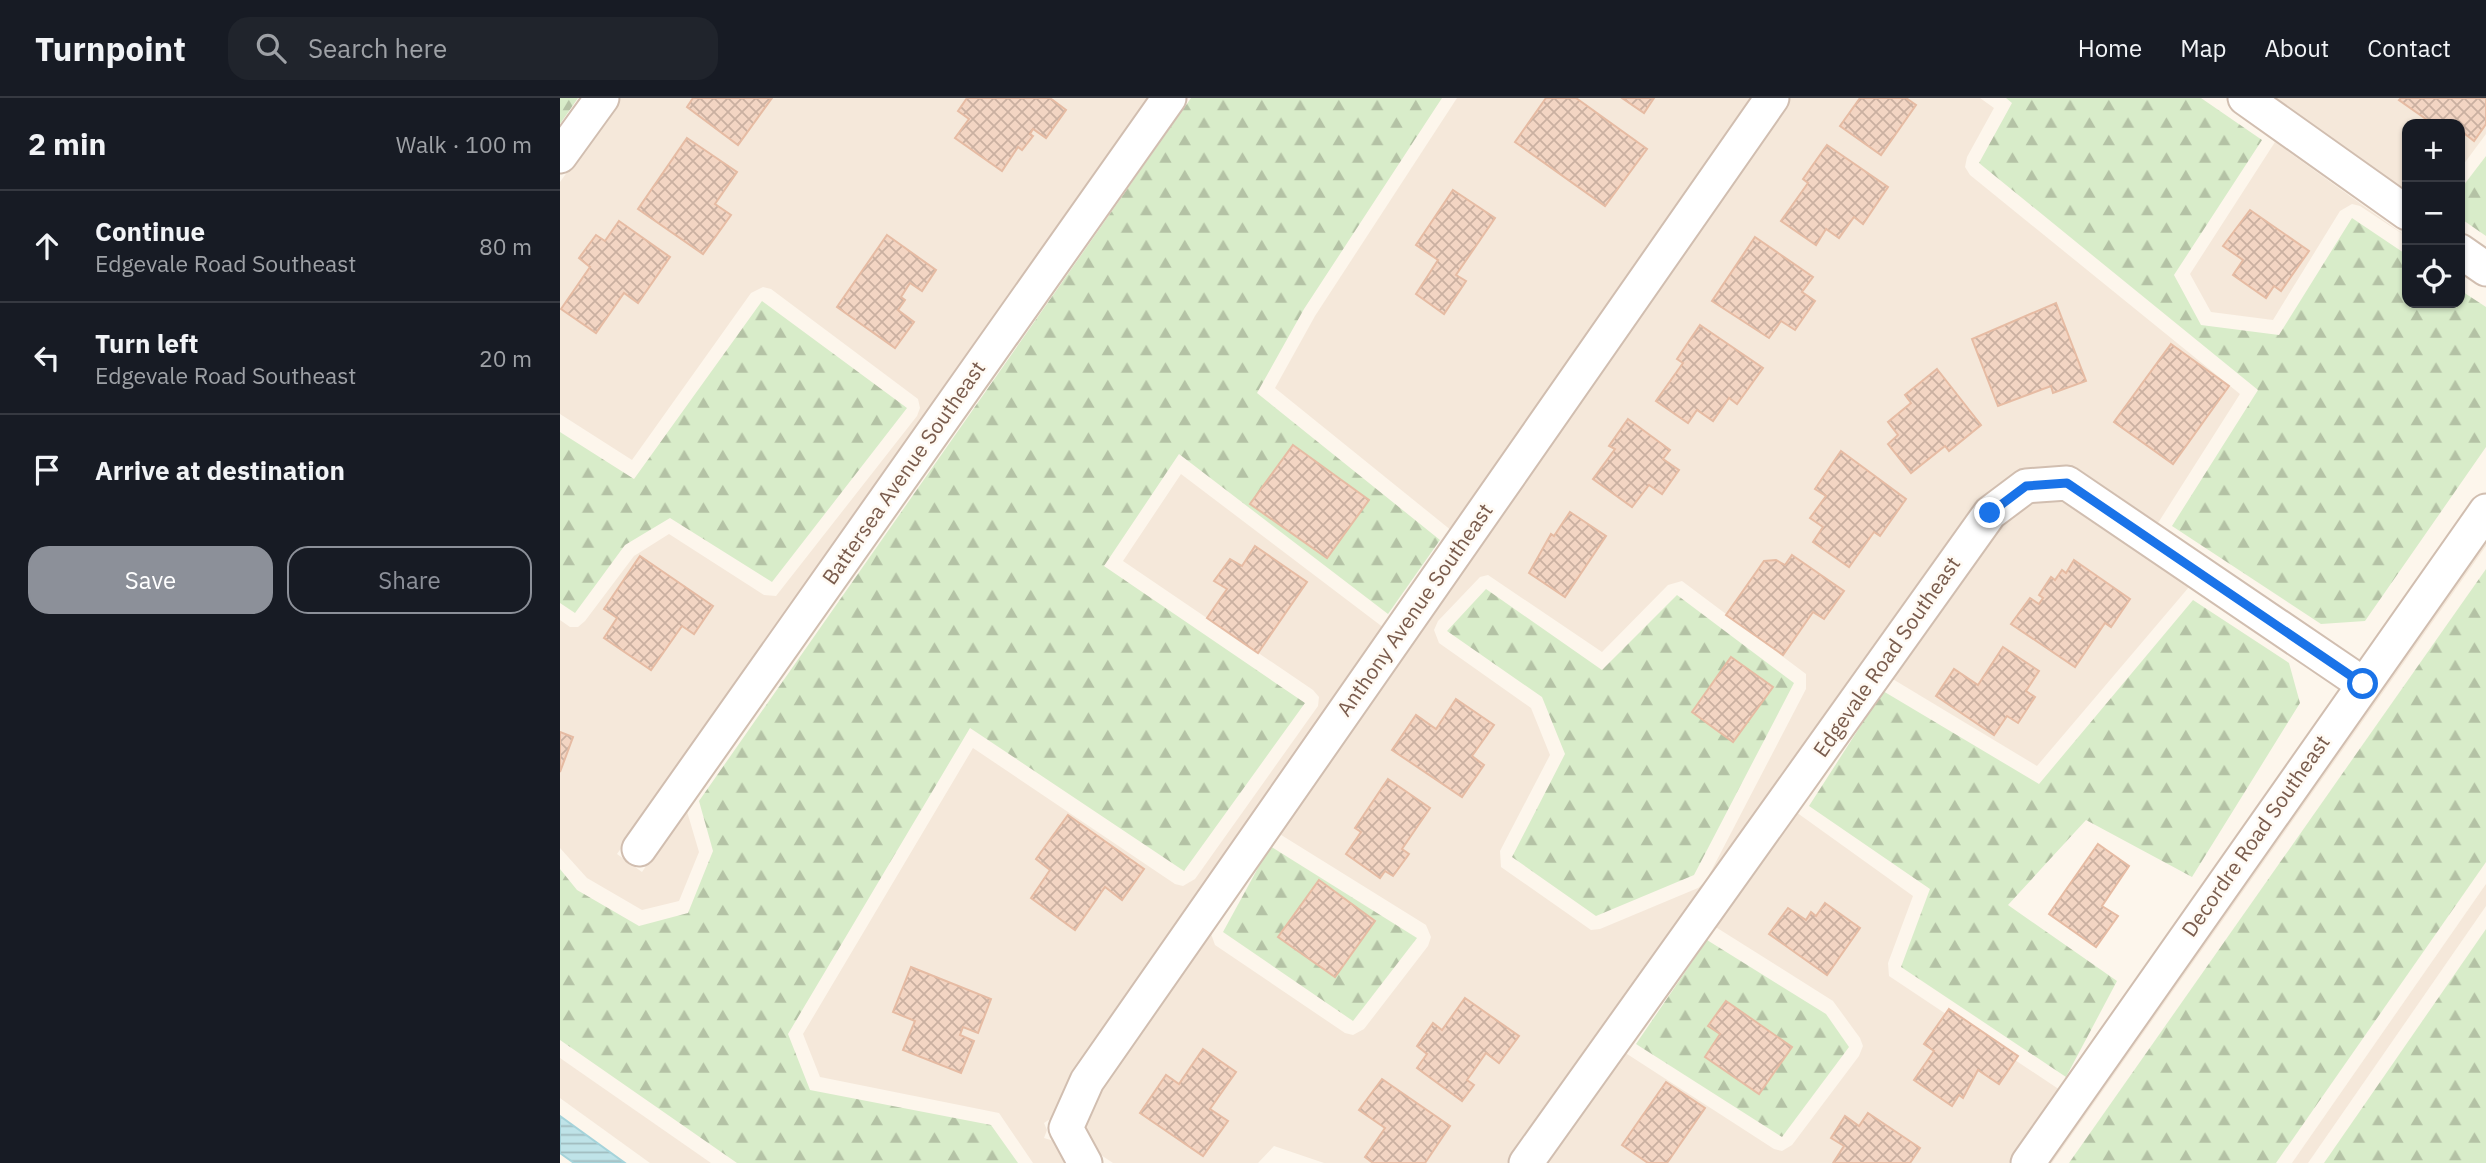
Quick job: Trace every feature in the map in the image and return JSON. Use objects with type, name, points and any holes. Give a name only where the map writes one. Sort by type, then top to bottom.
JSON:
[{"type":"street","points":[[560,156],[601,98]]},
{"type":"street","name":"Battersea Avenue Southeast","points":[[639,849],[1169,98]]},
{"type":"street","name":"Anthony Avenue Southeast","points":[[1084,1163],[1066,1128],[1095,1069],[1772,98]]},
{"type":"street","points":[[2245,98],[2402,210]]},
{"type":"street","points":[[2465,254],[2486,269]]},
{"type":"street","name":"Edgevale Road Southeast","points":[[1526,1163],[1990,513],[2026,486],[2067,483],[2363,684]]},
{"type":"street","name":"Decordre Road Southeast","points":[[2028,1163],[2486,510]]},
{"type":"shaded area","points":[[621,98],[1150,98],[617,854],[642,872],[686,808],[699,852],[679,901],[642,910],[587,878],[560,848],[560,620],[570,627],[578,627],[634,556],[669,534],[764,595],[776,596],[917,416],[920,408],[918,399],[771,289],[763,287],[751,293],[632,460],[560,414],[560,182]]},
{"type":"shaded area","points":[[1457,98],[1753,98],[1452,531],[1275,388],[1315,316]]},
{"type":"shaded area","points":[[1791,98],[1980,98],[1994,108],[1967,157],[1965,167],[1970,175],[2240,394],[2158,523],[2077,468],[2067,466],[2017,472],[1977,503],[1507,1163],[1324,1163],[1274,1146],[1258,1163],[1113,1163],[1098,1153],[1084,1125],[1101,1088],[1210,931],[1215,945],[1345,1033],[1353,1035],[1364,1029],[1428,946],[1431,937],[1426,925],[1278,833]],"holes":[[[1488,575],[1602,652],[1668,585],[1682,581],[1806,674],[1806,689],[1706,881],[1698,888],[1600,929],[1591,930],[1501,867],[1500,851],[1550,755],[1531,708],[1439,643],[1434,630],[1438,621],[1480,577]]]},
{"type":"shaded area","points":[[2274,98],[2486,98],[2486,134],[2465,162],[2465,119],[2402,119],[2402,188]]},
{"type":"shaded area","points":[[2275,142],[2402,233],[2360,206],[2352,204],[2340,211],[2273,320],[2211,312],[2190,274]]},
{"type":"shaded area","points":[[1181,474],[1384,628],[1053,1117],[1044,1123],[1047,1130],[1044,1138],[1054,1141],[1065,1163],[1033,1163],[999,1113],[820,1077],[803,1034],[973,748],[1175,884],[1183,886],[1195,879],[1318,706],[1319,697],[1313,690],[1123,561]]},
{"type":"shaded area","points":[[2061,500],[2189,587],[2037,766],[1891,678],[2001,524],[2030,502]]},
{"type":"shaded area","points":[[2486,537],[2486,546],[2052,1163],[2047,1163]]},
{"type":"shaded area","points":[[1796,812],[1913,896],[1888,963],[1889,976],[2060,1090],[2009,1163],[1545,1163],[1624,1052],[1774,1149],[1782,1151],[1792,1145],[1859,1056],[1863,1046],[1860,1038],[1833,1001],[1714,926]]},
{"type":"shaded area","points":[[2486,884],[2486,906],[2308,1163],[2292,1163]]},
{"type":"shaded area","points":[[560,1058],[711,1163],[650,1163],[560,1098]]},
{"type":"green space","points":[[560,98],[578,98],[560,124]]},
{"type":"green space","points":[[1191,98],[1442,98],[1304,309],[1257,393],[1440,540],[1388,614],[1179,454],[1104,566],[1305,703],[1184,871],[970,728],[788,1034],[810,1090],[991,1125],[1018,1163],[737,1163],[560,1040],[560,869],[577,890],[639,926],[688,913],[713,851],[699,801]]},
{"type":"green space","points":[[2006,98],[2201,98],[2262,140],[2174,275],[2201,325],[2279,335],[2352,218],[2402,252],[2402,308],[2465,308],[2465,293],[2486,307],[2486,447],[2365,621],[2321,624],[2172,526],[2258,390],[1979,163],[2012,103]]},
{"type":"green space","points":[[2486,156],[2486,236],[2465,221],[2465,183]]},
{"type":"green space","points":[[762,301],[907,408],[772,582],[670,518],[625,545],[575,613],[560,603],[560,432],[634,479]]},
{"type":"green space","points":[[2486,569],[2486,862],[2276,1163],[2069,1163]]},
{"type":"green space","points":[[1486,589],[1602,670],[1677,595],[1794,683],[1694,875],[1596,916],[1512,857],[1565,754],[1542,697],[1447,631]]},
{"type":"green space","points":[[2193,600],[2289,663],[2300,703],[2192,877],[2086,820],[2008,905],[2117,981],[2066,1077],[1901,967],[1930,889],[1809,806],[1883,691],[2039,784]]},
{"type":"green space","points":[[1270,846],[1417,938],[1353,1021],[1223,932]]},
{"type":"green space","points":[[2486,929],[2486,1163],[2324,1163]]},
{"type":"green space","points":[[1707,940],[1826,1014],[1849,1047],[1782,1137],[1636,1044]]},
{"type":"water","points":[[560,1116],[625,1163],[574,1163],[560,1153]]},
{"type":"building","points":[[693,98],[772,98],[738,145],[687,107]]},
{"type":"building","points":[[967,98],[1050,98],[1066,110],[1046,138],[1033,129],[1030,134],[1033,136],[1022,150],[1018,147],[1002,171],[955,138],[969,119],[958,111]]},
{"type":"building","points":[[1546,98],[1576,98],[1647,149],[1605,206],[1515,142]]},
{"type":"building","points":[[1622,98],[1654,98],[1644,113]]},
{"type":"building","points":[[1860,98],[1906,98],[1916,105],[1881,155],[1840,126]]},
{"type":"building","points":[[2486,98],[2486,124],[2474,141],[2465,134],[2465,119],[2426,119],[2399,100]]},
{"type":"building","points":[[687,138],[737,172],[715,204],[731,215],[703,254],[638,209]]},
{"type":"building","points":[[1827,145],[1888,187],[1863,224],[1854,217],[1839,238],[1826,229],[1816,245],[1781,221],[1808,183],[1803,179]]},
{"type":"building","points":[[1453,190],[1495,218],[1456,275],[1466,281],[1444,314],[1416,294],[1438,260],[1416,245]]},
{"type":"building","points":[[2250,210],[2309,251],[2281,291],[2274,286],[2266,298],[2233,275],[2243,260],[2223,246]]},
{"type":"building","points":[[619,221],[670,257],[638,303],[624,293],[596,333],[561,309],[590,267],[579,258],[596,235],[605,241]]},
{"type":"building","points":[[887,235],[936,270],[922,291],[910,283],[901,297],[905,300],[898,310],[914,322],[895,348],[837,307]]},
{"type":"building","points":[[1755,237],[1813,277],[1802,292],[1815,301],[1795,330],[1781,321],[1769,338],[1712,301]]},
{"type":"building","points":[[2056,303],[2086,381],[2053,393],[2051,386],[1998,406],[1972,339]]},
{"type":"building","points":[[1700,325],[1763,368],[1737,404],[1729,398],[1713,421],[1697,410],[1688,423],[1656,401],[1683,363],[1677,359]]},
{"type":"building","points":[[2171,344],[2229,386],[2173,464],[2114,422]]},
{"type":"building","points":[[1937,369],[1981,425],[1949,451],[1945,446],[1911,473],[1888,444],[1898,435],[1888,422],[1911,403],[1905,395]]},
{"type":"building","points":[[1628,419],[1670,450],[1663,459],[1679,470],[1662,494],[1649,485],[1632,507],[1593,479],[1615,449],[1609,446]]},
{"type":"building","points":[[1293,445],[1369,500],[1327,558],[1250,504]]},
{"type":"building","points":[[1841,451],[1906,499],[1880,536],[1874,532],[1849,567],[1813,542],[1823,527],[1810,518],[1826,496],[1815,489]]},
{"type":"building","points":[[1570,512],[1606,536],[1565,597],[1529,573],[1551,534],[1554,536]]},
{"type":"building","points":[[1255,546],[1307,582],[1258,653],[1207,618],[1227,589],[1214,581],[1230,559],[1242,566]]},
{"type":"building","points":[[1792,555],[1844,591],[1824,619],[1813,612],[1783,655],[1726,615],[1764,561],[1776,560],[1785,565]]},
{"type":"building","points":[[640,556],[713,606],[694,634],[682,626],[651,670],[604,638],[617,618],[604,609]]},
{"type":"building","points":[[2074,560],[2130,599],[2111,627],[2105,623],[2075,667],[2011,624],[2030,598],[2039,604],[2043,598],[2039,595],[2051,577],[2055,580],[2062,570],[2066,573]]},
{"type":"building","points":[[2003,647],[2039,671],[2026,691],[2035,697],[2018,723],[2007,716],[1994,735],[1936,696],[1954,669],[1978,685]]},
{"type":"building","points":[[1731,657],[1773,687],[1733,742],[1692,712]]},
{"type":"building","points":[[1456,699],[1494,725],[1472,756],[1484,765],[1462,797],[1392,750],[1416,715],[1436,729]]},
{"type":"building","points":[[560,732],[573,737],[560,772]]},
{"type":"building","points":[[1388,779],[1430,808],[1402,849],[1409,854],[1393,876],[1385,871],[1380,878],[1346,854],[1361,832],[1355,828]]},
{"type":"building","points":[[1068,815],[1144,869],[1122,900],[1105,887],[1075,930],[1031,898],[1050,870],[1036,859]]},
{"type":"building","points":[[2098,844],[2129,866],[2102,906],[2118,916],[2096,947],[2049,914]]},
{"type":"building","points":[[1319,880],[1375,921],[1335,977],[1278,937]]},
{"type":"building","points":[[1825,903],[1860,928],[1827,975],[1769,934],[1788,908],[1806,920],[1811,912],[1816,916]]},
{"type":"building","points":[[911,967],[991,999],[978,1033],[963,1027],[960,1035],[974,1041],[961,1073],[903,1050],[915,1021],[893,1012]]},
{"type":"building","points":[[1465,998],[1519,1036],[1499,1063],[1486,1053],[1467,1080],[1474,1085],[1462,1101],[1417,1068],[1427,1054],[1417,1046],[1433,1023],[1442,1030]]},
{"type":"building","points":[[1726,1001],[1792,1047],[1759,1094],[1705,1057],[1720,1034],[1708,1026]]},
{"type":"building","points":[[1949,1009],[2018,1056],[1999,1084],[1978,1070],[1963,1098],[1959,1095],[1952,1106],[1914,1080],[1934,1051],[1924,1044]]},
{"type":"building","points":[[1203,1049],[1236,1072],[1210,1109],[1228,1121],[1203,1156],[1140,1113],[1166,1075],[1179,1084]]},
{"type":"building","points":[[1382,1079],[1450,1126],[1425,1163],[1373,1163],[1365,1157],[1385,1128],[1359,1110]]},
{"type":"building","points":[[1666,1082],[1705,1108],[1667,1163],[1648,1163],[1622,1145]]},
{"type":"building","points":[[1868,1113],[1920,1148],[1910,1163],[1833,1163],[1844,1146],[1831,1138],[1845,1116],[1859,1126]]},
{"type":"route","points":[[1990,513],[2026,486],[2067,483],[2363,684]]}]
